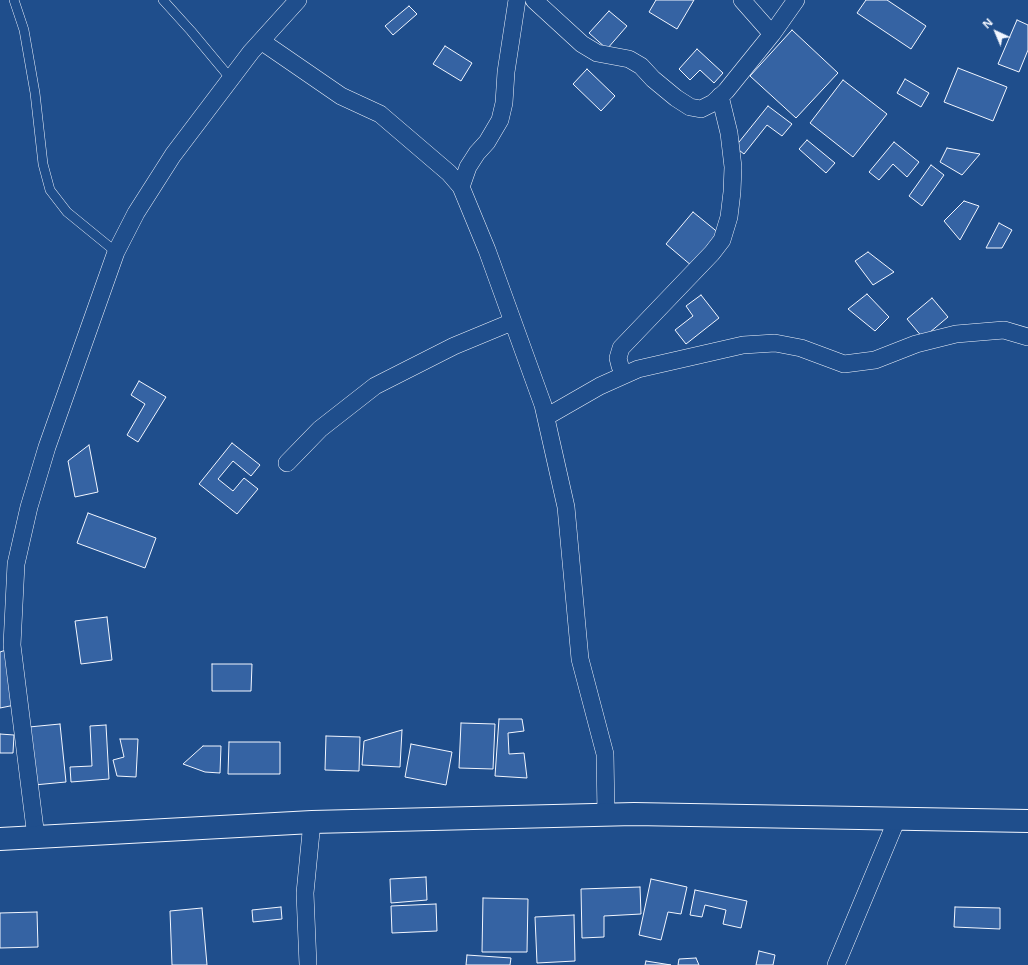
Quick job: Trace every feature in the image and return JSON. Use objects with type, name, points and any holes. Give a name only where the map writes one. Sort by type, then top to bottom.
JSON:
[{"type":"main road","points":[[0,839],[312,822],[606,814],[1028,822]]},
{"type":"street","points":[[36,837],[12,645],[16,564],[29,507],[47,447],[116,252],[136,213],[173,155],[261,41],[298,0]]},
{"type":"street","points":[[461,188],[468,167],[487,142],[500,120],[504,103],[506,72],[517,0]]},
{"type":"street","points":[[534,0],[582,44],[597,53],[629,60],[641,66],[653,79],[676,98],[690,107],[701,109],[713,103],[720,96],[772,34],[796,0]]},
{"type":"street","points":[[742,0],[772,34]]},
{"type":"street","points":[[261,41],[341,96],[380,114],[449,173],[461,188],[487,250],[546,417],[566,507],[580,659],[605,754],[606,814]]},
{"type":"street","points":[[625,374],[620,366],[618,358],[621,348],[712,253],[722,240],[729,217],[732,192],[732,167],[729,133],[720,96]]},
{"type":"street","points":[[287,463],[320,429],[375,386],[454,346],[512,322]]},
{"type":"street","points":[[546,417],[600,386],[638,368],[743,345],[775,343],[801,348],[844,364],[875,360],[916,344],[956,334],[1004,330],[1028,337]]},
{"type":"street","points":[[836,965],[897,819]]},
{"type":"street","points":[[308,965],[305,893],[312,822]]},
{"type":"lane","points":[[14,0],[24,30],[35,93],[43,164],[50,190],[67,212],[116,252]]},
{"type":"lane","points":[[163,0],[231,79]]},
{"type":"building","points":[[656,0],[694,0],[677,29],[649,12]]},
{"type":"building","points":[[866,0],[887,0],[926,26],[911,49],[857,13]]},
{"type":"building","points":[[409,6],[417,14],[393,35],[385,26]]},
{"type":"building","points":[[609,11],[627,26],[607,49],[589,33]]},
{"type":"building","points":[[1017,20],[1028,25],[1028,50],[1019,72],[998,64]]},
{"type":"building","points":[[792,30],[838,73],[796,118],[750,76]]},
{"type":"building","points":[[445,46],[472,63],[461,81],[433,64]]},
{"type":"building","points":[[697,49],[723,73],[714,83],[700,70],[690,80],[679,69]]},
{"type":"building","points":[[958,68],[1007,87],[993,121],[944,102]]},
{"type":"building","points":[[587,69],[615,96],[601,111],[573,84]]},
{"type":"building","points":[[905,79],[929,93],[921,107],[897,93]]},
{"type":"building","points":[[843,80],[887,114],[853,157],[810,123]]},
{"type":"building","points":[[768,106],[792,124],[782,136],[767,125],[744,154],[735,147]]},
{"type":"building","points":[[807,140],[835,163],[826,173],[799,149]]},
{"type":"building","points":[[894,142],[919,162],[907,177],[893,164],[879,180],[869,172]]},
{"type":"building","points":[[947,148],[980,154],[962,175],[940,162]]},
{"type":"building","points":[[931,165],[944,175],[922,206],[909,196]]},
{"type":"building","points":[[964,201],[979,206],[960,240],[944,221]]},
{"type":"building","points":[[693,212],[720,234],[692,266],[666,244]]},
{"type":"building","points":[[999,223],[1012,230],[1002,248],[986,248]]},
{"type":"building","points":[[868,252],[894,272],[873,285],[855,261]]},
{"type":"building","points":[[867,294],[889,317],[875,331],[848,309]]},
{"type":"building","points":[[701,295],[719,318],[686,344],[675,330],[693,316],[686,306]]},
{"type":"building","points":[[932,298],[948,317],[923,338],[907,319]]},
{"type":"building","points":[[139,381],[166,397],[138,442],[127,435],[145,404],[131,395]]},
{"type":"building","points":[[232,443],[260,465],[251,476],[233,461],[218,479],[233,491],[244,478],[258,489],[237,514],[199,484]]},
{"type":"building","points":[[89,445],[98,492],[75,497],[68,461]]},
{"type":"building","points":[[88,513],[156,538],[145,568],[77,543]]},
{"type":"building","points":[[107,617],[112,660],[81,664],[75,621]]},
{"type":"building","points":[[6,650],[15,705],[0,708],[0,652]]},
{"type":"building","points":[[212,664],[252,664],[251,691],[212,691]]},
{"type":"building","points":[[499,719],[522,719],[524,731],[508,733],[509,754],[524,753],[527,778],[495,776]]},
{"type":"building","points":[[461,723],[495,724],[493,769],[459,768]]},
{"type":"building","points":[[60,724],[66,782],[34,785],[29,727]]},
{"type":"building","points":[[106,725],[109,779],[71,782],[70,767],[92,766],[90,726]]},
{"type":"building","points":[[402,730],[400,767],[362,765],[364,741]]},
{"type":"building","points":[[0,734],[14,735],[13,753],[0,753]]},
{"type":"building","points":[[326,736],[360,737],[359,771],[325,770]]},
{"type":"building","points":[[120,739],[138,739],[136,777],[117,776],[113,760],[124,757]]},
{"type":"building","points":[[229,742],[280,742],[280,774],[228,774]]},
{"type":"building","points":[[411,744],[452,752],[446,785],[405,777]]},
{"type":"building","points":[[203,746],[221,746],[220,773],[205,772],[183,764]]},
{"type":"building","points":[[426,877],[427,900],[391,903],[390,879]]},
{"type":"building","points":[[651,879],[687,887],[681,914],[668,912],[661,940],[639,935]]},
{"type":"building","points":[[640,887],[641,914],[604,916],[604,937],[582,938],[581,889]]},
{"type":"building","points":[[695,890],[747,901],[741,928],[723,924],[726,910],[705,905],[702,917],[690,915]]},
{"type":"building","points":[[483,898],[528,899],[527,952],[482,952]]},
{"type":"building","points":[[436,904],[437,931],[392,933],[391,906]]},
{"type":"building","points":[[281,907],[282,919],[253,922],[252,910]]},
{"type":"building","points":[[955,907],[1000,908],[1000,929],[954,927]]},
{"type":"building","points":[[202,908],[207,965],[172,965],[170,911]]},
{"type":"building","points":[[37,912],[38,947],[0,948],[0,913]]},
{"type":"building","points":[[574,915],[575,961],[537,963],[535,917]]},
{"type":"building","points":[[759,951],[775,955],[773,965],[756,965]]},
{"type":"building","points":[[467,955],[511,958],[510,965],[466,965]]},
{"type":"building","points":[[696,958],[699,965],[678,965],[679,959]]},
{"type":"building","points":[[646,961],[671,965],[645,965]]}]
